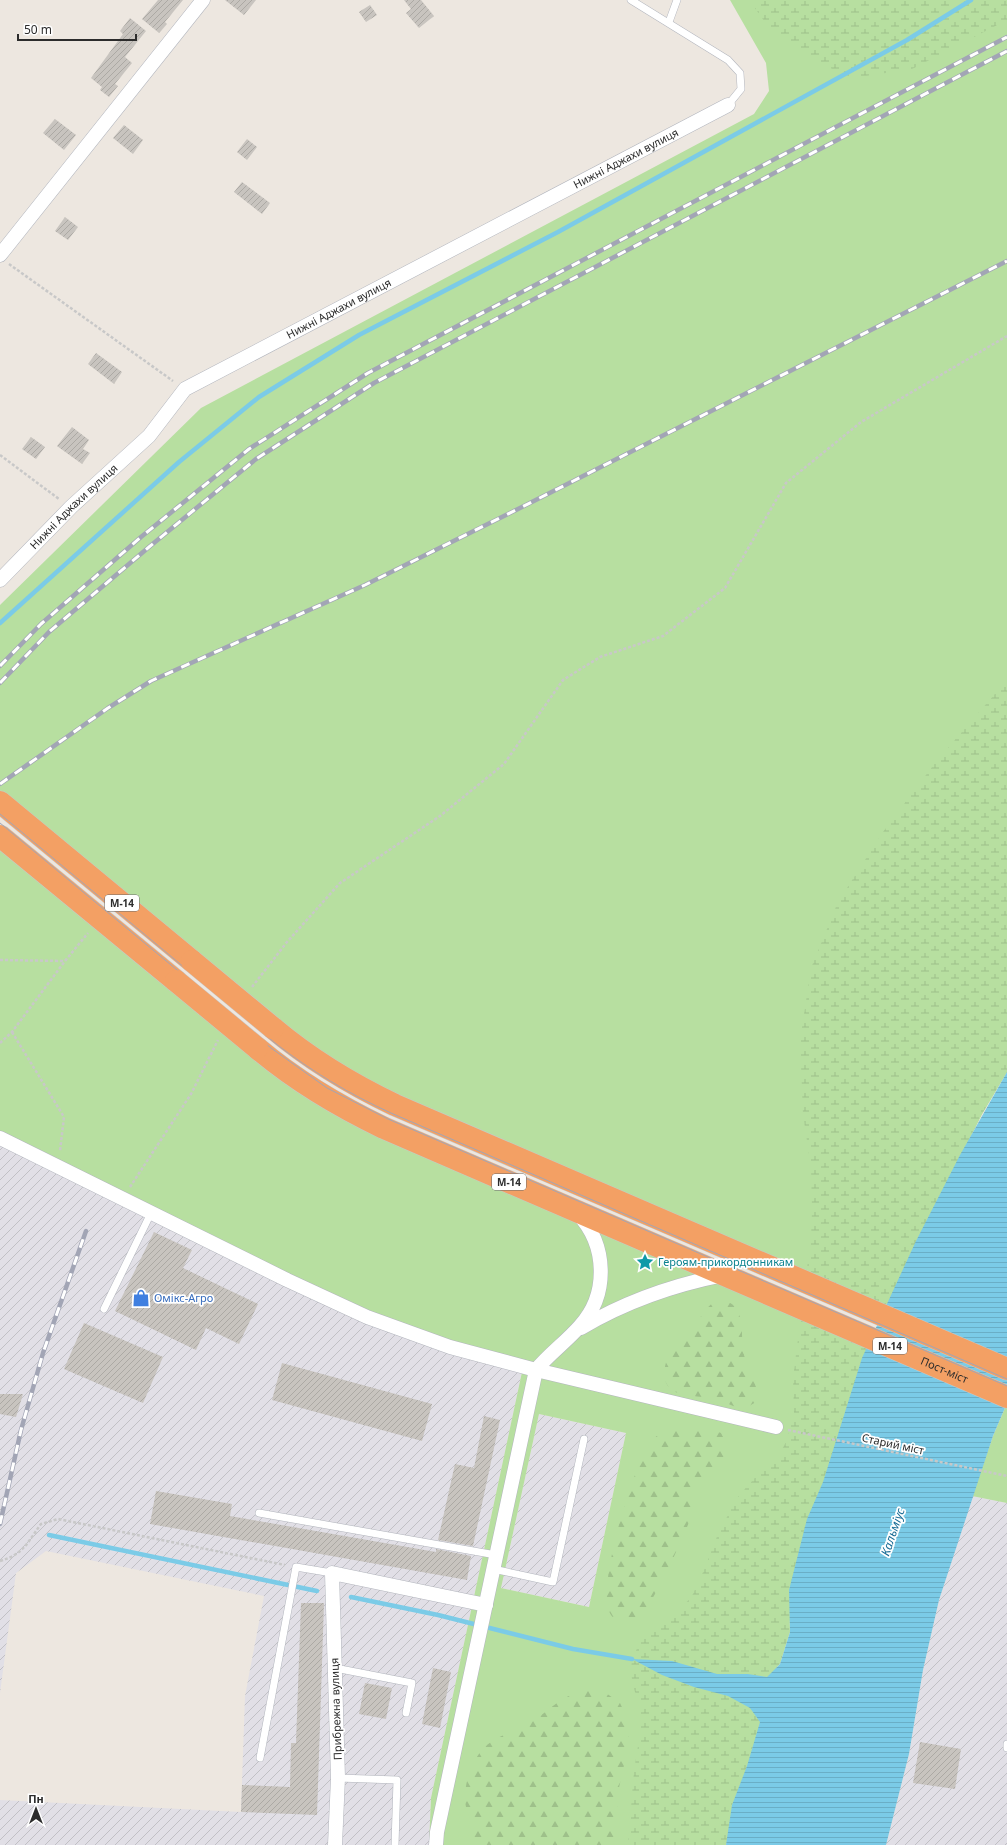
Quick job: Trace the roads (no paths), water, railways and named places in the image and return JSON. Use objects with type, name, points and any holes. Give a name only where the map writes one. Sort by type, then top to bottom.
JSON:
[{"type":"highway","name":"М-14","points":[[0,802],[273,1028],[308,1056],[335,1074],[376,1096],[1007,1369]]},
{"type":"highway","name":"М-14","points":[[0,836],[256,1048],[292,1076],[322,1096],[352,1113],[725,1275]]},
{"type":"highway","name":"Пост-міст","points":[[725,1275],[1007,1397]]},
{"type":"street","points":[[3,259],[203,0]]},
{"type":"street","name":"Нижні Аджахи вулиця","points":[[0,580],[71,507],[149,436],[185,389],[728,105]]},
{"type":"street","points":[[0,1138],[151,1213],[367,1317],[450,1347],[536,1370],[776,1427]]},
{"type":"street","points":[[436,1845],[437,1832],[536,1370],[552,1351],[588,1316],[598,1293],[601,1267],[596,1242],[584,1220],[575,1210]]},
{"type":"street","points":[[570,1335],[612,1311],[641,1298],[679,1286],[725,1275]]},
{"type":"street","points":[[332,1574],[485,1609]]},
{"type":"street","name":"Прибрежна вулиця","points":[[332,1574],[338,1778],[335,1845]]},
{"type":"lane","points":[[631,0],[669,22],[728,60],[740,73],[741,89],[728,105]]},
{"type":"lane","points":[[669,22],[677,0]]},
{"type":"lane","points":[[104,1309],[151,1213]]},
{"type":"lane","points":[[493,1569],[553,1582],[584,1439]]},
{"type":"lane","points":[[259,1513],[496,1555]]},
{"type":"lane","points":[[260,1758],[296,1567],[332,1574]]},
{"type":"lane","points":[[335,1668],[412,1683],[406,1713]]},
{"type":"lane","points":[[338,1778],[397,1780],[395,1845]]},
{"type":"water","name":"Кальміус","points":[[1007,1072],[1007,1403],[993,1436],[939,1600],[923,1670],[909,1754],[886,1845],[726,1845],[732,1805],[747,1766],[760,1722],[750,1708],[728,1696],[694,1687],[662,1675],[632,1659],[672,1661],[717,1674],[748,1674],[767,1677],[780,1664],[790,1632],[789,1590],[807,1519],[823,1482],[862,1358],[916,1241],[960,1155]]},
{"type":"waterway","points":[[0,623],[179,462],[259,397],[359,335],[558,232],[907,40],[971,0]]},
{"type":"waterway","points":[[49,1535],[317,1591]]},
{"type":"waterway","points":[[351,1597],[438,1615],[573,1649],[632,1659]]},
{"type":"tram line","points":[[0,814],[275,1043],[302,1063],[345,1090],[391,1113],[1007,1379]]},
{"type":"tram line","points":[[0,823],[271,1048],[327,1088],[388,1119],[1007,1386]]},
{"type":"railway","points":[[0,666],[41,624],[141,537],[249,449],[368,373],[1007,37]]},
{"type":"railway","points":[[0,683],[49,632],[256,459],[374,383],[1007,51]]},
{"type":"railway","points":[[0,784],[108,708],[151,681],[365,585],[1007,261]]},
{"type":"railway","points":[[0,1524],[21,1430],[43,1353],[86,1231]]},
{"type":"place","name":"Героям-прикордонникам","points":[[645,1262]]},
{"type":"place","name":"Омiкс-Агро","points":[[141,1298]]}]
